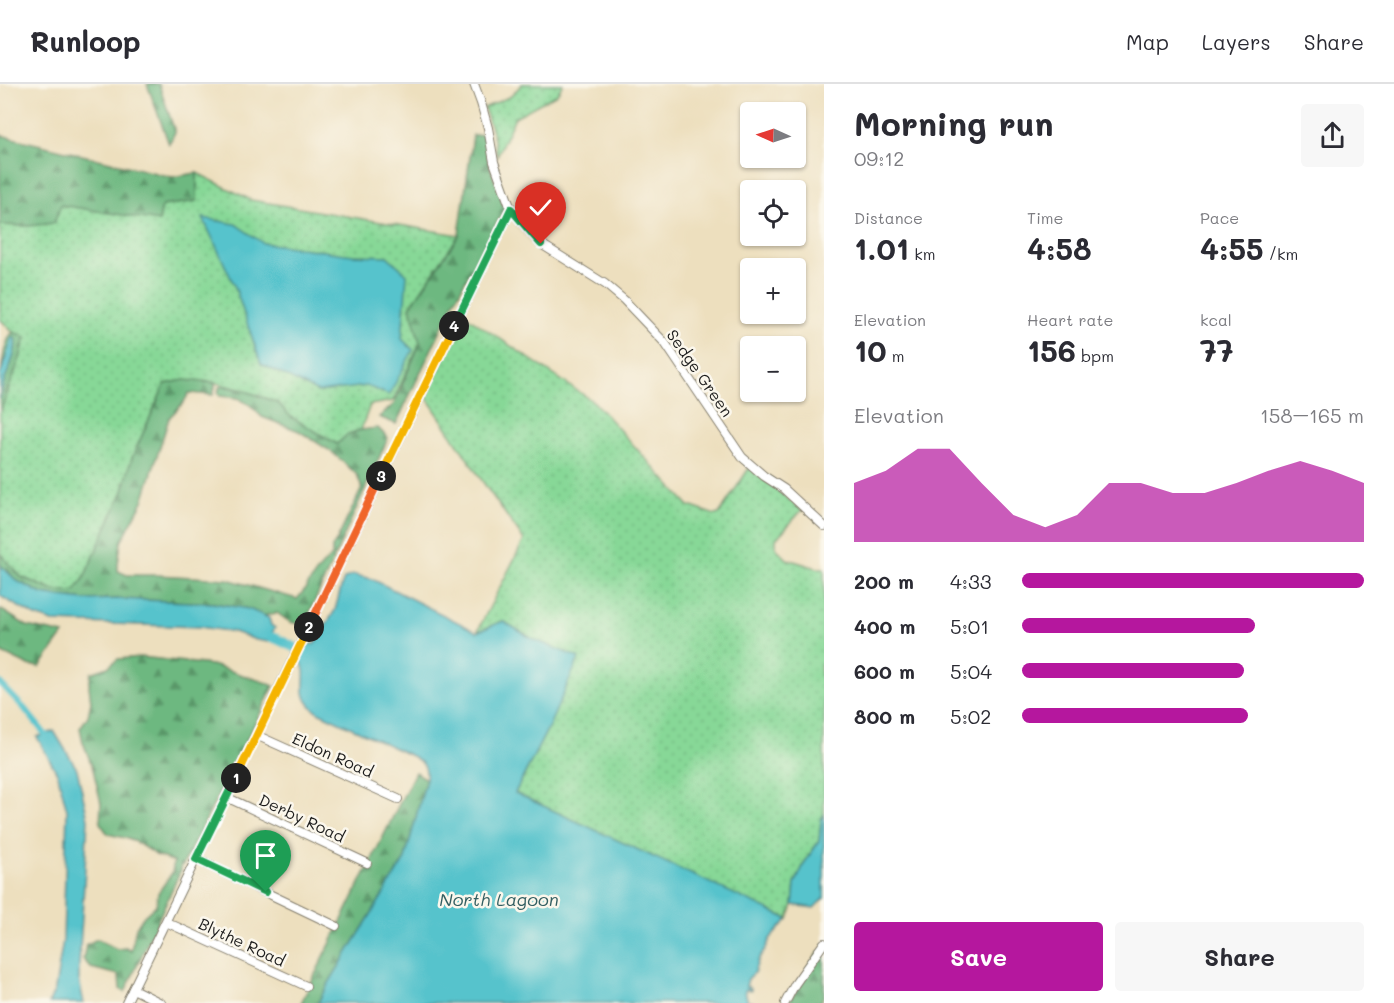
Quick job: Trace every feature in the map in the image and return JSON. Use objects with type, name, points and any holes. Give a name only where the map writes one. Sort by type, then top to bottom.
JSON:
[{"type":"street","name":"Sedge Green","points":[[474,84],[488,128],[494,162],[511,209],[541,244],[605,284],[640,316],[665,343],[742,457],[764,477],[784,489],[824,526]]},
{"type":"street","points":[[126,1003],[511,209]]},
{"type":"street","name":"Eldon Road","points":[[256,735],[398,800]]},
{"type":"street","name":"Derby Road","points":[[226,797],[367,863]]},
{"type":"street","points":[[196,859],[336,926]]},
{"type":"street","name":"Blythe Road","points":[[166,922],[306,987]]},
{"type":"street","points":[[785,1003],[795,984],[824,944]]},
{"type":"street","points":[[133,989],[161,1003]]},
{"type":"green space","points":[[147,84],[159,84],[175,132],[169,144]]},
{"type":"green space","points":[[522,84],[563,84],[557,94],[515,117],[497,156],[493,134],[484,108],[511,96]]},
{"type":"green space","points":[[485,134],[489,163],[505,208],[455,300],[396,424],[379,417],[394,404],[420,343],[410,307],[459,235],[473,135]]},
{"type":"green space","points":[[0,135],[172,177],[197,173],[197,201],[162,206],[159,221],[61,205],[54,223],[29,226],[0,225]]},
{"type":"green space","points":[[197,173],[251,200],[459,235],[410,307],[421,341],[393,401],[370,405],[361,430],[348,434],[337,444],[291,417],[278,403],[243,390],[196,380],[165,384],[132,458],[123,491],[83,580],[75,591],[67,593],[52,590],[21,577],[0,554],[0,413],[25,337],[13,332],[0,319],[0,225],[29,226],[61,205],[159,221],[162,206],[197,201]]},
{"type":"green space","points":[[465,315],[594,402],[689,506],[715,515],[719,514],[749,468],[802,510],[776,539],[776,548],[787,559],[824,568],[824,664],[820,666],[824,694],[824,814],[821,820],[819,841],[805,862],[795,884],[793,905],[788,919],[515,793],[550,724],[531,638],[503,621],[477,632],[524,540],[425,395]]},
{"type":"green space","points":[[13,332],[26,337],[0,413],[3,357],[5,346]]},
{"type":"green space","points":[[184,380],[215,383],[213,395],[189,393],[169,418],[143,501],[121,542],[118,571],[127,575],[227,579],[297,599],[321,566],[332,556],[332,547],[362,488],[357,475],[332,452],[299,431],[262,417],[250,405],[238,398],[220,396],[219,387],[243,390],[278,403],[291,417],[337,444],[348,434],[378,428],[388,438],[304,625],[290,622],[277,613],[263,616],[249,609],[213,603],[85,600],[42,594],[17,581],[0,565],[0,554],[21,577],[52,590],[75,591],[83,580],[123,491],[132,458],[165,384]]},
{"type":"green space","points":[[0,609],[27,626],[64,634],[40,667],[27,665],[0,652]]},
{"type":"green space","points":[[141,657],[212,665],[274,686],[183,865],[181,864],[180,872],[125,992],[120,989],[119,975],[91,968],[83,959],[86,945],[97,939],[117,949],[126,948],[131,951],[136,927],[156,905],[158,893],[172,873],[174,862],[156,855],[133,840],[108,834],[100,823],[101,803],[80,728],[88,716],[91,702],[89,686],[91,673],[108,667],[118,659]]},
{"type":"green space","points":[[415,772],[426,779],[405,859],[318,1003],[301,1003]]},
{"type":"green space","points":[[819,952],[824,958],[824,995],[820,1003],[789,1003],[808,968]]},
{"type":"water","points":[[203,218],[235,224],[263,243],[353,255],[387,256],[407,274],[402,339],[413,350],[389,395],[367,386],[318,392],[261,364],[235,287]]},
{"type":"water","points":[[12,338],[15,338],[15,350],[0,399],[0,376]]},
{"type":"water","points":[[0,565],[17,581],[42,594],[85,600],[213,603],[249,609],[269,618],[271,625],[275,628],[269,634],[268,642],[234,632],[200,627],[53,622],[35,616],[0,596]]},
{"type":"water","name":"North Lagoon","points":[[355,575],[372,579],[477,632],[503,621],[531,638],[579,658],[550,724],[515,793],[788,919],[770,939],[759,958],[754,973],[748,979],[746,986],[751,990],[746,989],[745,991],[748,1002],[752,1003],[318,1003],[405,859],[426,779],[424,766],[414,757],[318,712],[306,699],[303,666],[300,659],[308,644],[316,642],[335,610],[344,579]]},
{"type":"water","points":[[54,731],[77,769],[88,819],[79,965],[79,980],[84,1003],[49,1003],[55,989],[63,940],[67,810],[58,775],[37,737]]},
{"type":"water","points":[[824,814],[824,898],[814,908],[793,905],[795,884],[805,862],[819,841],[821,820]]},
{"type":"waterway","points":[[256,632],[304,652]]},
{"type":"waterway","points":[[0,683],[49,739]]},
{"type":"route","points":[[266,892],[196,859],[511,209],[541,244]]}]
